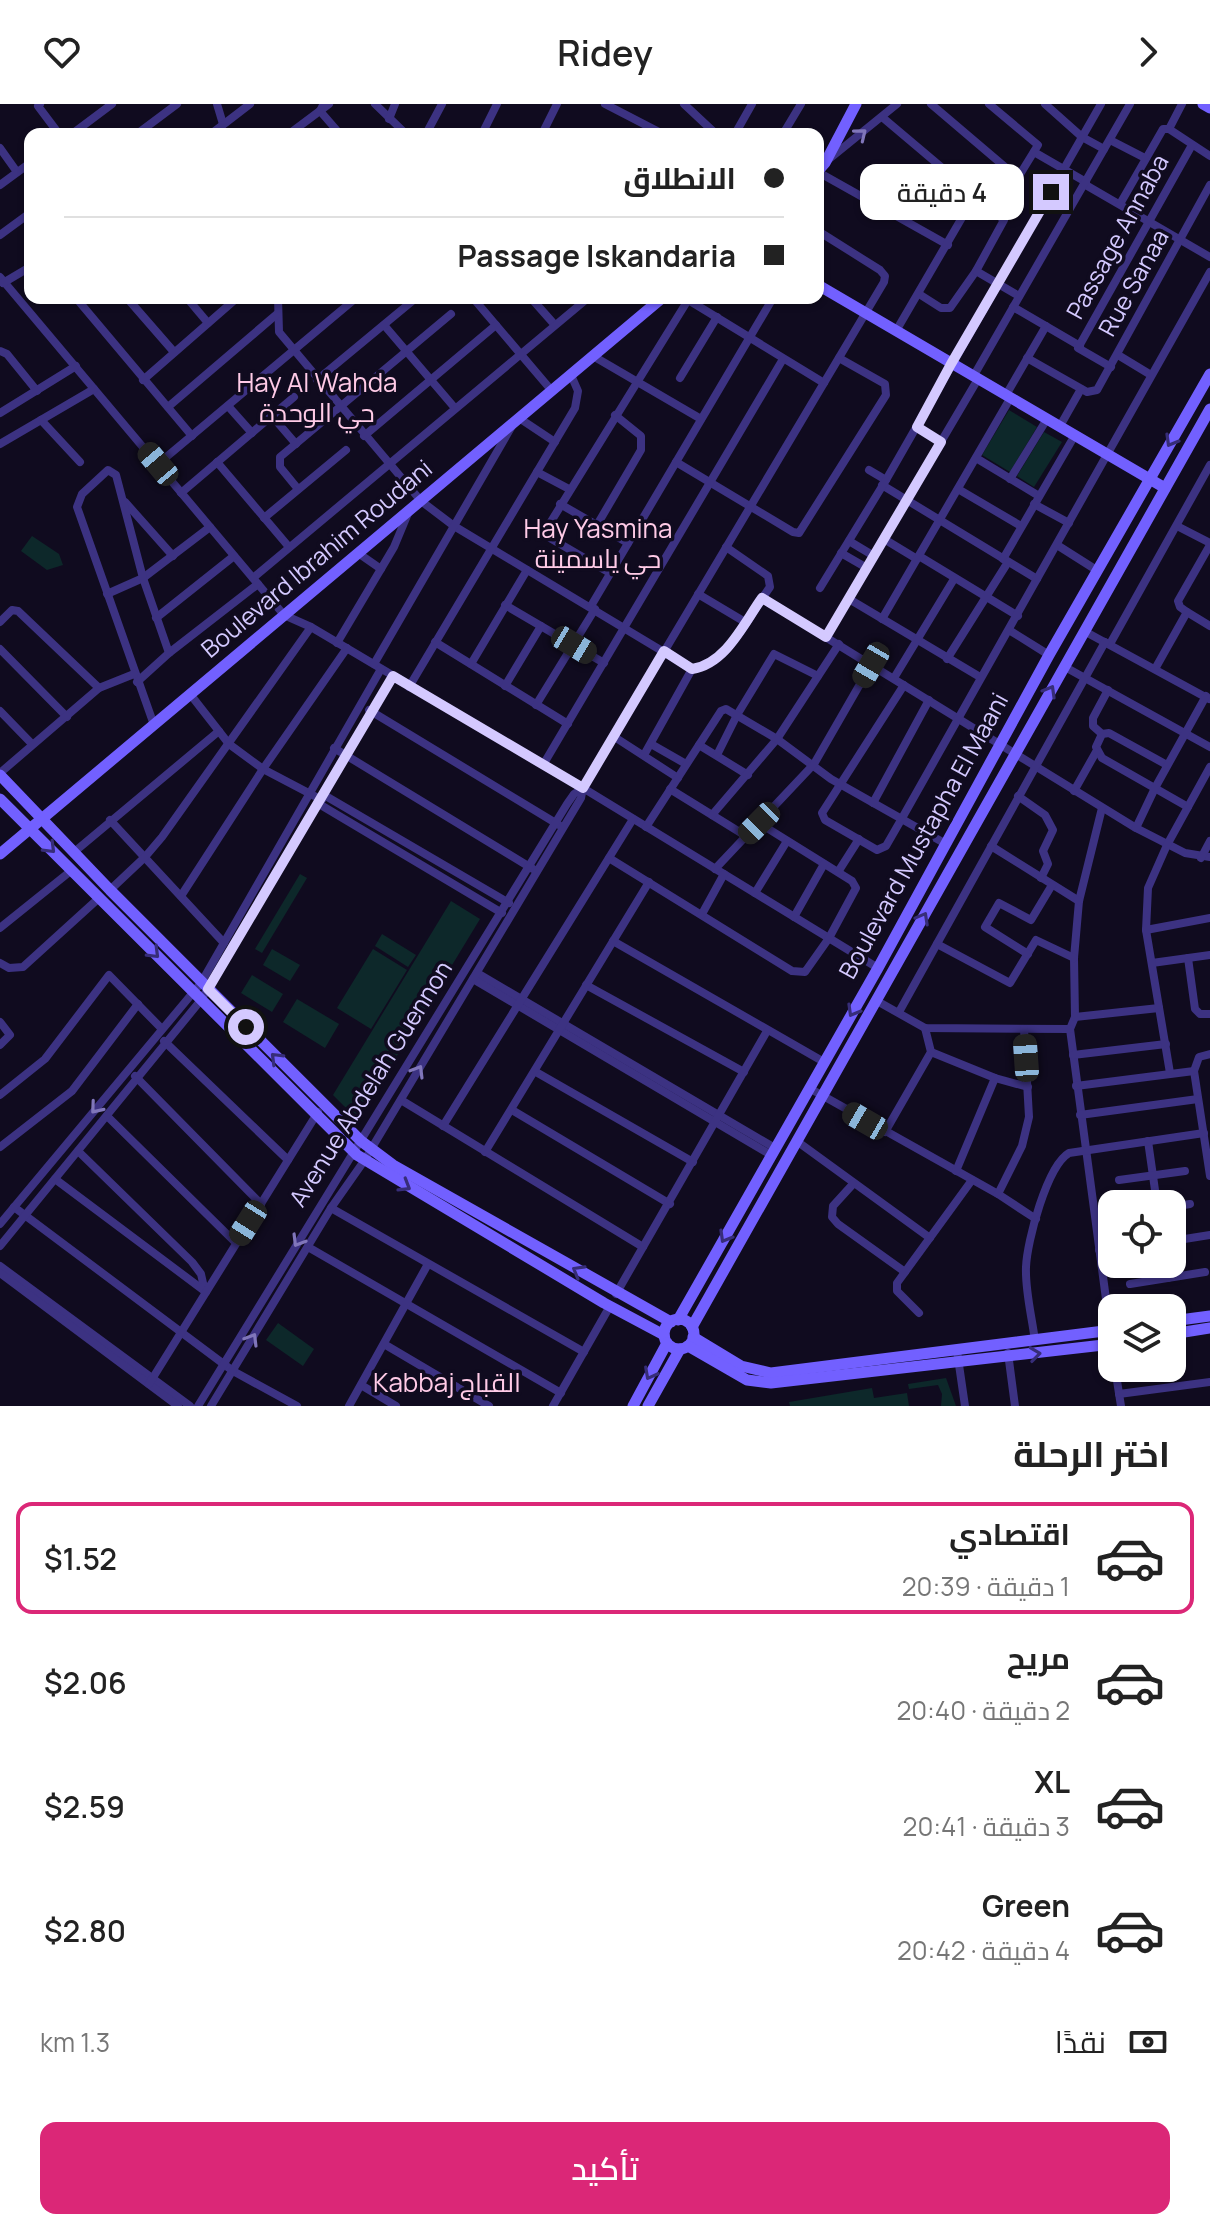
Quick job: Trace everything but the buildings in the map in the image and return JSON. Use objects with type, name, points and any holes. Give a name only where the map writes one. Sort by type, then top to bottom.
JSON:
[{"type":"street","points":[[40,104],[38,106],[54,128]]},
{"type":"street","points":[[82,128],[112,104]]},
{"type":"street","points":[[145,128],[177,104]]},
{"type":"street","points":[[217,104],[223,124]]},
{"type":"street","points":[[218,128],[250,104]]},
{"type":"street","points":[[375,104],[399,128]]},
{"type":"street","points":[[389,119],[395,104]]},
{"type":"street","points":[[429,128],[442,104]]},
{"type":"street","points":[[485,128],[497,104]]},
{"type":"street","points":[[545,128],[557,104]]},
{"type":"street","points":[[605,104],[651,128]]},
{"type":"street","points":[[684,104],[710,128]]},
{"type":"street","points":[[697,116],[703,104]]},
{"type":"street","points":[[738,128],[752,104]]},
{"type":"street","points":[[787,128],[801,104]]},
{"type":"street","points":[[824,162],[856,104]]},
{"type":"street","points":[[824,166],[897,104]]},
{"type":"street","points":[[931,104],[1018,178]]},
{"type":"street","points":[[989,104],[1038,145],[997,212]]},
{"type":"street","points":[[820,588],[917,427],[1101,104]]},
{"type":"street","points":[[826,637],[941,442],[1019,296],[1130,104]]},
{"type":"street","points":[[1120,204],[1145,158],[1182,104]]},
{"type":"street","points":[[1203,104],[1210,108]]},
{"type":"street","points":[[296,128],[324,106],[337,128]]},
{"type":"street","points":[[1051,106],[1082,137],[1104,149]]},
{"type":"street","points":[[882,117],[974,197],[1003,217],[976,271],[950,308],[941,308],[919,294]]},
{"type":"street","points":[[1164,131],[1210,156]]},
{"type":"street","points":[[1110,140],[1145,158]]},
{"type":"street","name":"Passage Annaba","points":[[1079,347],[1192,145]]},
{"type":"street","points":[[0,148],[17,172]]},
{"type":"street","points":[[1034,152],[1210,257]]},
{"type":"street","points":[[0,185],[24,167]]},
{"type":"street","points":[[824,171],[948,245]]},
{"type":"street","name":"Rue Sanaa","points":[[1060,426],[1084,391],[1091,393],[1097,390],[1210,185]]},
{"type":"street","points":[[896,331],[974,197]]},
{"type":"street","points":[[0,235],[24,217]]},
{"type":"street","name":"Avenue Abdelah Guennon","points":[[211,1406],[331,1208],[364,1161],[366,1145],[505,902],[581,798],[583,788],[613,736],[884,282],[885,276],[880,270],[824,235]]},
{"type":"street","points":[[24,270],[2,281],[284,615],[311,627],[583,788],[878,968]]},
{"type":"street","points":[[976,271],[1019,296]]},
{"type":"street","points":[[904,685],[822,815],[825,820],[877,850],[883,849],[901,820],[1210,272]]},
{"type":"street","points":[[824,288],[1165,488]]},
{"type":"street","points":[[81,304],[192,436]]},
{"type":"street","points":[[132,304],[174,352]]},
{"type":"street","points":[[192,304],[208,323]]},
{"type":"street","points":[[143,380],[230,304]]},
{"type":"street","points":[[278,304],[279,332],[421,501],[454,526],[692,669]]},
{"type":"street","points":[[158,464],[349,304]]},
{"type":"street","points":[[317,380],[409,304]]},
{"type":"street","points":[[478,304],[552,391]]},
{"type":"street","points":[[536,304],[554,324]]},
{"type":"street","points":[[580,304],[289,547],[255,581],[169,653],[136,678],[99,688],[0,774],[319,1109],[353,1152],[665,1339],[688,1340],[737,1375],[756,1382],[771,1383],[1098,1332]]},
{"type":"street","name":"Boulevard Ibrahim Roudani","points":[[0,854],[655,304]]},
{"type":"street","points":[[610,573],[550,538],[547,528],[683,304]]},
{"type":"street","points":[[695,304],[824,383]]},
{"type":"street","points":[[536,705],[574,645],[610,573],[769,304]]},
{"type":"street","points":[[1013,307],[1111,367]]},
{"type":"street","points":[[168,407],[277,314]]},
{"type":"street","points":[[298,489],[283,471],[279,460],[451,314]]},
{"type":"street","points":[[680,378],[717,317]]},
{"type":"street","points":[[384,325],[454,407]]},
{"type":"street","points":[[364,436],[496,325]]},
{"type":"street","points":[[882,619],[976,458],[1046,326]]},
{"type":"street","points":[[0,351],[7,354],[37,391]]},
{"type":"street","points":[[1118,355],[1151,375]]},
{"type":"street","points":[[593,356],[701,419]]},
{"type":"street","points":[[676,462],[799,533],[886,395],[885,384],[839,358]]},
{"type":"street","points":[[1027,358],[1084,391]]},
{"type":"street","points":[[543,765],[783,359]]},
{"type":"street","points":[[0,413],[76,366]]},
{"type":"street","name":"Boulevard Mustapha El Maani","points":[[665,1339],[878,968],[1049,655],[1210,374]]},
{"type":"street","points":[[409,687],[577,402],[578,391],[571,375]]},
{"type":"street","points":[[0,444],[94,389]]},
{"type":"street","points":[[181,493],[294,397]]},
{"type":"street","points":[[228,406],[252,433]]},
{"type":"street","name":"Boulevard Mustapha El Maani","points":[[648,1406],[688,1340],[1014,753],[1165,488],[1206,425],[1210,409]]},
{"type":"street","points":[[597,525],[641,450],[641,436],[615,415]]},
{"type":"street","points":[[272,416],[296,444]]},
{"type":"street","points":[[1010,479],[1047,419]]},
{"type":"street","points":[[41,420],[80,462]]},
{"type":"street","points":[[204,986],[224,943],[361,705],[377,666],[454,526],[517,420],[555,442]]},
{"type":"street","points":[[917,427],[941,442]]},
{"type":"street","points":[[947,659],[1075,435]]},
{"type":"street","points":[[264,518],[346,450]]},
{"type":"street","points":[[976,458],[1069,523]]},
{"type":"street","points":[[217,462],[289,547]]},
{"type":"street","points":[[899,1012],[1033,767],[1210,465]]},
{"type":"street","points":[[154,725],[79,517],[77,502],[82,494],[109,470],[116,475],[143,578],[169,653]]},
{"type":"street","points":[[869,470],[907,499],[1037,579]]},
{"type":"street","points":[[537,472],[569,489]]},
{"type":"street","points":[[958,489],[1021,526]]},
{"type":"street","points":[[123,499],[173,556]]},
{"type":"street","points":[[560,504],[628,543]]},
{"type":"street","points":[[337,643],[394,547],[409,511]]},
{"type":"street","points":[[1177,526],[1210,544],[1178,601],[1180,607],[1210,626]]},
{"type":"street","points":[[107,594],[143,578],[210,527]]},
{"type":"street","points":[[884,539],[1018,616]]},
{"type":"street","points":[[849,541],[874,556]]},
{"type":"street","points":[[1057,545],[1098,571]]},
{"type":"street","points":[[644,755],[692,669],[714,661],[726,649],[770,587],[768,576],[726,547]]},
{"type":"street","points":[[358,553],[381,569]]},
{"type":"street","points":[[841,553],[867,568]]},
{"type":"street","points":[[156,618],[234,556]]},
{"type":"street","points":[[471,664],[527,570]]},
{"type":"street","points":[[894,678],[954,579]]},
{"type":"street","points":[[698,594],[745,622]]},
{"type":"street","points":[[762,598],[1033,767],[1167,845],[1206,858],[1210,841]]},
{"type":"street","points":[[849,599],[980,677]]},
{"type":"street","points":[[505,605],[604,663]]},
{"type":"street","points":[[1,620],[12,610],[18,611],[99,688]]},
{"type":"street","points":[[1155,669],[1187,612]]},
{"type":"street","points":[[505,686],[541,626]]},
{"type":"street","points":[[110,890],[145,857],[311,627]]},
{"type":"street","points":[[1009,630],[1049,655]]},
{"type":"street","points":[[1084,631],[1208,698],[1185,731],[1136,828]]},
{"type":"street","points":[[435,642],[568,724]]},
{"type":"street","points":[[712,815],[777,739],[839,644]]},
{"type":"street","points":[[181,896],[263,769],[347,648]]},
{"type":"street","points":[[0,649],[67,717]]},
{"type":"street","points":[[717,755],[774,654],[818,676]]},
{"type":"street","points":[[715,869],[814,764],[871,665]]},
{"type":"street","points":[[1065,667],[1210,747]]},
{"type":"street","points":[[0,1246],[167,1043],[322,799],[393,676]]},
{"type":"street","points":[[1108,690],[1093,718],[1093,726],[1102,734],[1109,733],[1167,765]]},
{"type":"street","points":[[190,694],[229,744],[263,769],[517,907]]},
{"type":"street","points":[[873,803],[929,700]]},
{"type":"street","points":[[361,705],[559,825]]},
{"type":"street","points":[[646,827],[721,711],[726,709],[777,739],[842,786],[946,844]]},
{"type":"street","points":[[0,711],[32,744]]},
{"type":"street","points":[[73,853],[219,731]]},
{"type":"street","points":[[1074,791],[1096,752],[1102,734]]},
{"type":"street","points":[[613,736],[678,778]]},
{"type":"street","points":[[651,744],[686,764]]},
{"type":"street","points":[[699,745],[748,775]]},
{"type":"street","points":[[334,748],[537,872]]},
{"type":"street","points":[[1096,752],[1188,807]]},
{"type":"street","points":[[1170,1073],[1146,930],[1148,888],[1167,845],[1210,767]]},
{"type":"street","points":[[670,789],[746,836]]},
{"type":"street","points":[[1018,796],[1045,815],[1053,830],[1043,851],[1048,864],[1041,878]]},
{"type":"street","points":[[0,799],[197,996],[319,1109],[393,1165],[617,1294],[674,1321],[686,1321],[688,1340]]},
{"type":"street","points":[[322,799],[510,917]]},
{"type":"street","points":[[1098,1243],[1070,1029],[1075,1017],[1074,958],[1079,901],[1102,808]]},
{"type":"street","points":[[443,1126],[633,819]]},
{"type":"street","points":[[110,820],[224,943]]},
{"type":"street","points":[[609,858],[798,973],[810,970],[856,892],[854,884],[759,823]]},
{"type":"street","name":"Avenue Abdelah Guennon","points":[[198,1406],[353,1152],[366,1145],[401,1100],[517,907],[559,825]]},
{"type":"street","points":[[838,872],[859,839]]},
{"type":"street","points":[[755,893],[787,841]]},
{"type":"street","points":[[991,846],[1079,901]]},
{"type":"street","points":[[794,917],[824,864]]},
{"type":"street","points":[[0,928],[72,870]]},
{"type":"street","points":[[702,914],[724,874]]},
{"type":"street","points":[[485,1152],[649,882]]},
{"type":"street","points":[[1028,954],[985,927],[999,903],[1031,920],[1052,885]]},
{"type":"street","points":[[1,967],[23,967],[99,898]]},
{"type":"street","points":[[1146,930],[1210,918]]},
{"type":"street","points":[[937,944],[1010,983],[1038,940],[1074,958]]},
{"type":"street","points":[[613,941],[824,1062]]},
{"type":"street","points":[[1152,963],[1210,955]]},
{"type":"street","points":[[1188,958],[1195,1009],[1200,1014],[1210,1014]]},
{"type":"street","points":[[0,1095],[45,1059],[109,975],[138,1004],[167,1043],[288,1160]]},
{"type":"street","points":[[475,976],[773,1152]]},
{"type":"street","points":[[586,985],[744,1072]]},
{"type":"street","points":[[0,1224],[160,1032],[197,996]]},
{"type":"street","points":[[877,1001],[925,1028],[1070,1029]]},
{"type":"street","points":[[0,1147],[72,1091],[138,1004]]},
{"type":"street","points":[[1075,1017],[1159,1008]]},
{"type":"street","points":[[0,1022],[10,1035],[0,1045]]},
{"type":"street","points":[[885,1132],[931,1052],[925,1028]]},
{"type":"street","points":[[998,1194],[1027,1129],[1029,1109],[1024,1029]]},
{"type":"street","points":[[553,1406],[767,1031]]},
{"type":"street","points":[[1073,1055],[1166,1044]]},
{"type":"street","points":[[931,1052],[995,1078],[1028,1087]]},
{"type":"street","points":[[1210,1054],[1199,1057],[1194,1071],[1210,1176]]},
{"type":"street","points":[[128,1070],[261,1204]]},
{"type":"street","points":[[1076,1086],[1194,1071]]},
{"type":"street","points":[[536,1072],[693,1162]]},
{"type":"street","points":[[956,1171],[995,1078]]},
{"type":"street","points":[[809,1088],[998,1194],[1036,1219]]},
{"type":"street","points":[[1080,1115],[1198,1099]]},
{"type":"street","points":[[401,1100],[643,1247]]},
{"type":"street","points":[[150,1381],[319,1109]]},
{"type":"street","points":[[512,1110],[670,1204]]},
{"type":"street","points":[[107,1116],[236,1243]]},
{"type":"street","points":[[1035,1341],[1026,1263],[1036,1219],[1056,1165],[1069,1153],[1204,1133]]},
{"type":"street","points":[[1148,1141],[1156,1190]]},
{"type":"street","points":[[798,1142],[930,1238]]},
{"type":"street","points":[[78,1151],[192,1262],[201,1274],[206,1292]]},
{"type":"street","points":[[1119,1180],[1185,1171]]},
{"type":"street","points":[[55,1179],[206,1292]]},
{"type":"street","points":[[919,1313],[897,1291],[897,1283],[972,1180]]},
{"type":"street","points":[[853,1184],[833,1206],[832,1217],[905,1272]]},
{"type":"street","points":[[1186,1205],[1190,1204]]},
{"type":"street","points":[[14,1207],[233,1371],[297,1406]]},
{"type":"street","points":[[331,1208],[584,1352]]},
{"type":"street","points":[[1186,1239],[1210,1235]]},
{"type":"street","points":[[308,1247],[561,1393]]},
{"type":"street","points":[[349,1406],[428,1264]]},
{"type":"street","points":[[0,1266],[178,1406]]},
{"type":"street","points":[[1186,1275],[1205,1272]]},
{"type":"street","points":[[0,1273],[150,1381],[190,1406]]},
{"type":"street","points":[[1130,1284],[1168,1278]]},
{"type":"street","points":[[1186,1319],[1210,1316]]},
{"type":"street","points":[[1186,1332],[1210,1328]]},
{"type":"street","points":[[633,1406],[665,1339]]},
{"type":"street","points":[[384,1344],[489,1406]]},
{"type":"street","points":[[1006,1344],[1015,1406]]},
{"type":"street","points":[[958,1356],[1009,1357],[1098,1346]]},
{"type":"street","points":[[958,1356],[965,1406]]},
{"type":"street","points":[[1117,1382],[1121,1406]]},
{"type":"street","points":[[1119,1394],[1210,1382]]},
{"type":"street","points":[[361,1385],[393,1405]]},
{"type":"green space","points":[[1009,410],[1037,427],[1010,472],[982,455]]},
{"type":"green space","points":[[1044,432],[1062,442],[1034,487],[1017,476]]},
{"type":"green space","points":[[32,536],[59,554],[63,565],[47,570],[21,551]]},
{"type":"green space","points":[[300,874],[307,878],[262,953],[255,949]]},
{"type":"green space","points":[[451,901],[480,919],[358,1120],[333,1095]]},
{"type":"green space","points":[[382,934],[416,955],[408,967],[375,946]]},
{"type":"green space","points":[[272,949],[300,965],[290,981],[263,965]]},
{"type":"green space","points":[[373,949],[407,970],[371,1029],[337,1008]]},
{"type":"green space","points":[[252,975],[283,994],[272,1012],[241,993]]},
{"type":"green space","points":[[297,999],[339,1024],[325,1048],[283,1022]]},
{"type":"green space","points":[[278,1323],[314,1349],[303,1366],[266,1340]]},
{"type":"green space","points":[[946,1378],[956,1406],[941,1406],[942,1394],[938,1385],[909,1389],[908,1384]]},
{"type":"green space","points":[[872,1388],[874,1398],[907,1393],[909,1406],[790,1406],[789,1402]]},
{"type":"district","name":"Hay Al Wahda حي الوحدة","points":[[317,398]]},
{"type":"district","name":"Hay Yasmina حي ياسمينة","points":[[598,544]]},
{"type":"district","name":"Kabbaj القباج","points":[[447,1383]]},
{"type":"route","points":[[246,1027],[208,989],[393,676],[583,788],[664,651],[692,669],[714,661],[762,598],[826,637],[941,442],[917,427],[1051,192]]}]
